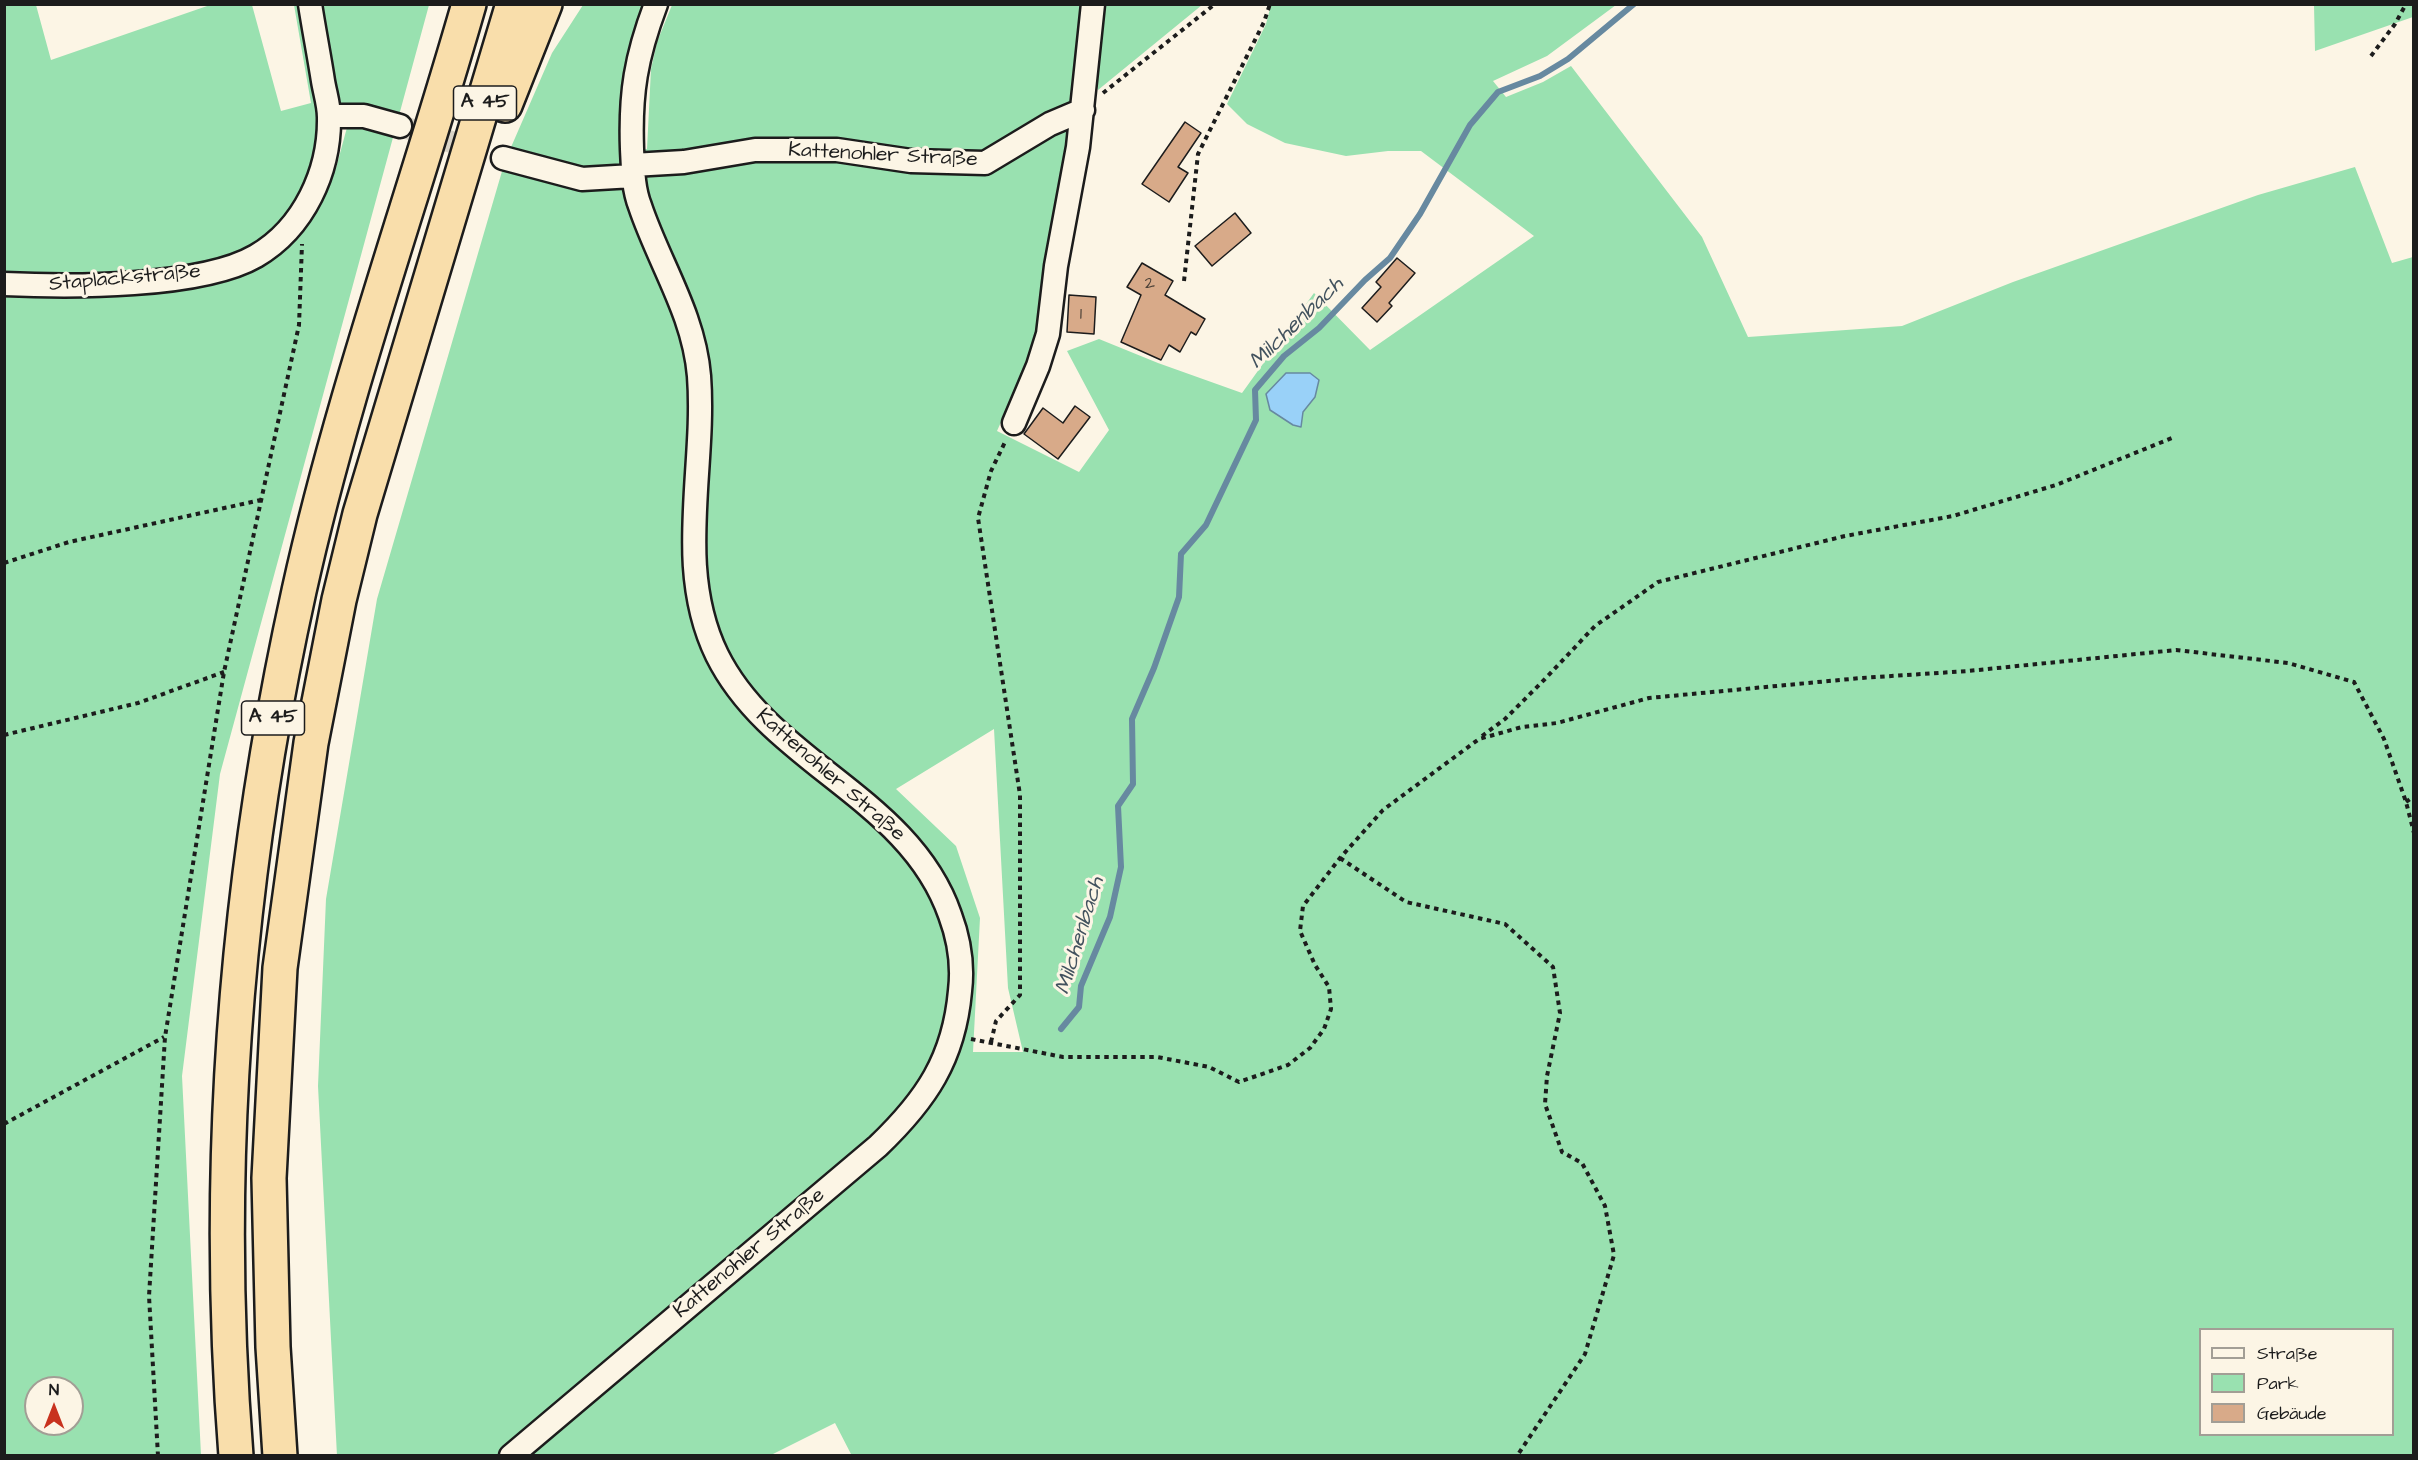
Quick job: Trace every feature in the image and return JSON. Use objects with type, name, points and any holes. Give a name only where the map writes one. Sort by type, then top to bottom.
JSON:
[{"type":"highway","name":"A 45","points":[[236,1455],[229,1367],[226,1177],[232,1046],[243,921],[270,735],[299,589],[341,429],[469,4]]},
{"type":"highway","name":"A 45","points":[[280,1455],[273,1347],[269,1178],[280,968],[301,811],[324,672],[360,514],[513,4]]},
{"type":"highway","points":[[454,200],[483,170],[512,87],[545,4]]},
{"type":"street","name":"Staplackstraße","points":[[4,284],[90,285],[173,279],[233,266],[256,256],[272,245],[293,224],[307,205],[317,184],[327,144],[329,116],[310,4]]},
{"type":"street","name":"Kattenohler Straße","points":[[511,1455],[878,1146],[901,1124],[921,1101],[945,1060],[953,1037],[961,986],[954,926],[947,906],[928,870],[905,839],[891,825],[858,796],[789,744],[752,708],[726,673],[706,628],[697,596],[694,571],[700,412],[695,343],[686,315],[639,206],[633,171],[632,100],[635,70],[642,40],[656,4]]},
{"type":"street","points":[[1014,423],[1038,366],[1048,334],[1056,266],[1078,147],[1093,4]]},
{"type":"street","name":"Kattenohler Straße","points":[[633,171],[755,150],[826,150],[911,161],[985,164],[1050,124],[1083,110]]},
{"type":"street","points":[[329,116],[364,116],[400,126]]},
{"type":"street","points":[[503,158],[544,171],[582,179],[633,171]]},
{"type":"path","points":[[1083,110],[1215,4]]},
{"type":"path","points":[[1184,281],[1198,153],[1264,22],[1270,4]]},
{"type":"path","points":[[2371,56],[2395,24],[2406,4]]},
{"type":"path","points":[[158,1455],[149,1296],[165,1037],[224,672],[299,325],[303,246],[293,224]]},
{"type":"path","points":[[1014,423],[991,471],[978,518],[1020,795],[1020,995],[996,1021],[991,1042],[1064,1057],[1157,1056],[1209,1067],[1239,1082],[1288,1065],[1310,1048],[1324,1029],[1331,1009],[1329,987],[1315,965],[1300,931],[1304,906],[1340,858],[1383,810],[1479,739],[1537,687],[1595,626],[1658,582],[1845,536],[1953,516],[2056,485],[2172,438]]},
{"type":"path","points":[[4,564],[79,540],[261,500]]},
{"type":"path","points":[[1479,739],[1522,727],[1557,723],[1649,698],[1861,678],[1968,671],[2176,650],[2288,663],[2354,682],[2384,739],[2406,802],[2414,833]]},
{"type":"path","points":[[4,735],[138,703],[224,672]]},
{"type":"path","points":[[2406,802],[2414,796]]},
{"type":"path","points":[[1340,858],[1406,902],[1505,924],[1553,967],[1560,1013],[1547,1076],[1545,1104],[1562,1152],[1582,1163],[1605,1206],[1614,1255],[1585,1354],[1517,1455]]},
{"type":"path","points":[[4,1124],[165,1037]]},
{"type":"green space","points":[[5,5],[36,5],[51,60],[210,5],[252,5],[281,111],[311,103],[294,5],[310,5],[329,116],[307,205],[233,266],[5,284]]},
{"type":"green space","points":[[320,5],[429,5],[220,774],[182,1076],[201,1455],[5,1455],[4,288],[173,287],[279,256],[336,168],[352,109],[336,104]]},
{"type":"green space","points":[[583,5],[656,5],[633,151],[647,149],[651,69],[657,42],[672,5],[1088,5],[1083,108],[985,166],[1067,127],[1076,143],[1040,334],[997,431],[1079,472],[1109,430],[1067,351],[1099,339],[1242,393],[1314,293],[1370,350],[1534,236],[1421,151],[1388,151],[1346,156],[1285,143],[1247,124],[1227,104],[1266,24],[1271,5],[1616,5],[1547,56],[1493,81],[1506,97],[1543,82],[1571,66],[1702,237],[1748,337],[1902,326],[2013,282],[2258,195],[2355,167],[2392,263],[2413,257],[2413,1455],[852,1456],[835,1423],[771,1455],[337,1456],[318,1086],[326,899],[377,599],[505,161],[552,53]],"holes":[[[994,729],[1008,988],[1023,1052],[973,1052],[980,918],[956,846],[896,789]]]},
{"type":"green space","points":[[1098,5],[1202,5],[1098,90],[1094,55]]},
{"type":"green space","points":[[2314,5],[2413,5],[2413,17],[2315,51]]},
{"type":"water","points":[[1286,373],[1310,373],[1319,380],[1315,397],[1303,412],[1301,427],[1293,425],[1270,410],[1266,394]]},
{"type":"building","points":[[1185,122],[1201,133],[1178,167],[1188,173],[1169,202],[1142,184]]},
{"type":"building","points":[[1235,213],[1251,233],[1212,266],[1195,246]]},
{"type":"building","points":[[1397,258],[1415,273],[1389,303],[1392,306],[1377,322],[1362,308],[1381,287],[1376,282]]},
{"type":"building","points":[[1142,263],[1173,281],[1165,295],[1205,319],[1196,335],[1191,332],[1180,352],[1169,345],[1161,360],[1121,342],[1141,295],[1127,287]]},
{"type":"building","points":[[1069,295],[1096,297],[1094,334],[1067,332]]},
{"type":"building","points":[[1075,406],[1090,417],[1058,459],[1024,434],[1043,408],[1063,423]]},
{"type":"waterway","name":"Milchenbach","points":[[1061,1029],[1079,1007],[1081,986],[1110,917],[1121,867],[1118,806],[1133,784],[1132,719],[1154,668],[1179,597],[1181,554],[1206,525],[1256,420],[1255,390],[1284,356],[1319,328],[1365,280],[1390,258],[1420,214],[1470,125],[1498,92],[1540,76],[1568,59],[1634,4]]},
{"type":"tunnel","points":[[400,126],[503,158]]}]
